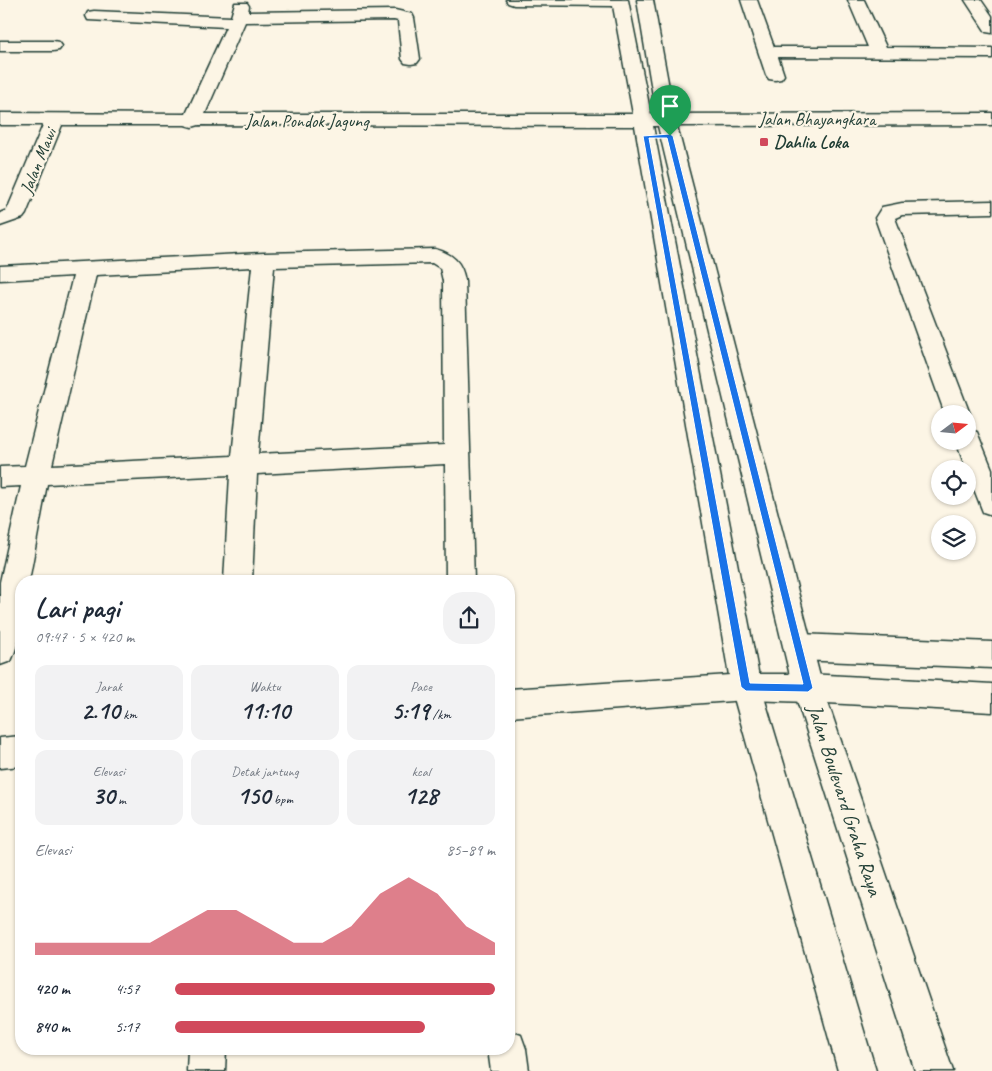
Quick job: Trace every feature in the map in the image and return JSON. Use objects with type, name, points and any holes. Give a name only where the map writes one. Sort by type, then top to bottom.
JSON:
[{"type":"street","points":[[514,0],[620,0]]},
{"type":"street","name":"Jalan Boulevard Graha Raya","points":[[620,0],[799,647],[808,688],[934,1071]]},
{"type":"street","name":"Jalan Boulevard Graha Raya","points":[[645,0],[656,128],[746,687],[856,1071]]},
{"type":"street","points":[[749,0],[775,75]]},
{"type":"street","points":[[856,0],[879,52]]},
{"type":"street","points":[[973,0],[992,28]]},
{"type":"street","points":[[94,16],[239,13],[395,15],[406,18],[411,59]]},
{"type":"street","points":[[192,121],[239,13]]},
{"type":"street","points":[[0,46],[53,46]]},
{"type":"street","points":[[768,52],[992,53]]},
{"type":"street","name":"Jalan Pondok Jagung","points":[[0,119],[613,121],[656,128]]},
{"type":"street","name":"Jalan Mawi","points":[[0,220],[16,214],[55,119]]},
{"type":"street","name":"Jalan Bhayangkara","points":[[656,128],[992,119]]},
{"type":"street","name":"Jalan Bhayangkara","points":[[656,128],[992,135]]},
{"type":"street","points":[[955,405],[885,218],[889,211],[896,210],[991,208]]},
{"type":"street","points":[[0,273],[264,260],[435,256],[450,264],[454,280],[460,575]]},
{"type":"street","points":[[238,575],[244,465],[264,260]]},
{"type":"street","points":[[16,575],[36,475],[86,269]]},
{"type":"street","points":[[972,450],[992,505]]},
{"type":"street","points":[[0,477],[458,454]]},
{"type":"street","points":[[0,652],[15,578]]},
{"type":"street","points":[[799,647],[992,655]]},
{"type":"street","points":[[515,703],[746,687],[808,688],[992,698]]},
{"type":"street","points":[[0,753],[15,752]]},
{"type":"street","points":[[206,1071],[207,1055]]},
{"type":"street","points":[[508,1055],[510,1071]]},
{"type":"place","name":"Dahlia Loka","points":[[764,142]]},
{"type":"route","points":[[646,136],[670,136],[808,688],[746,687],[646,136]]}]
